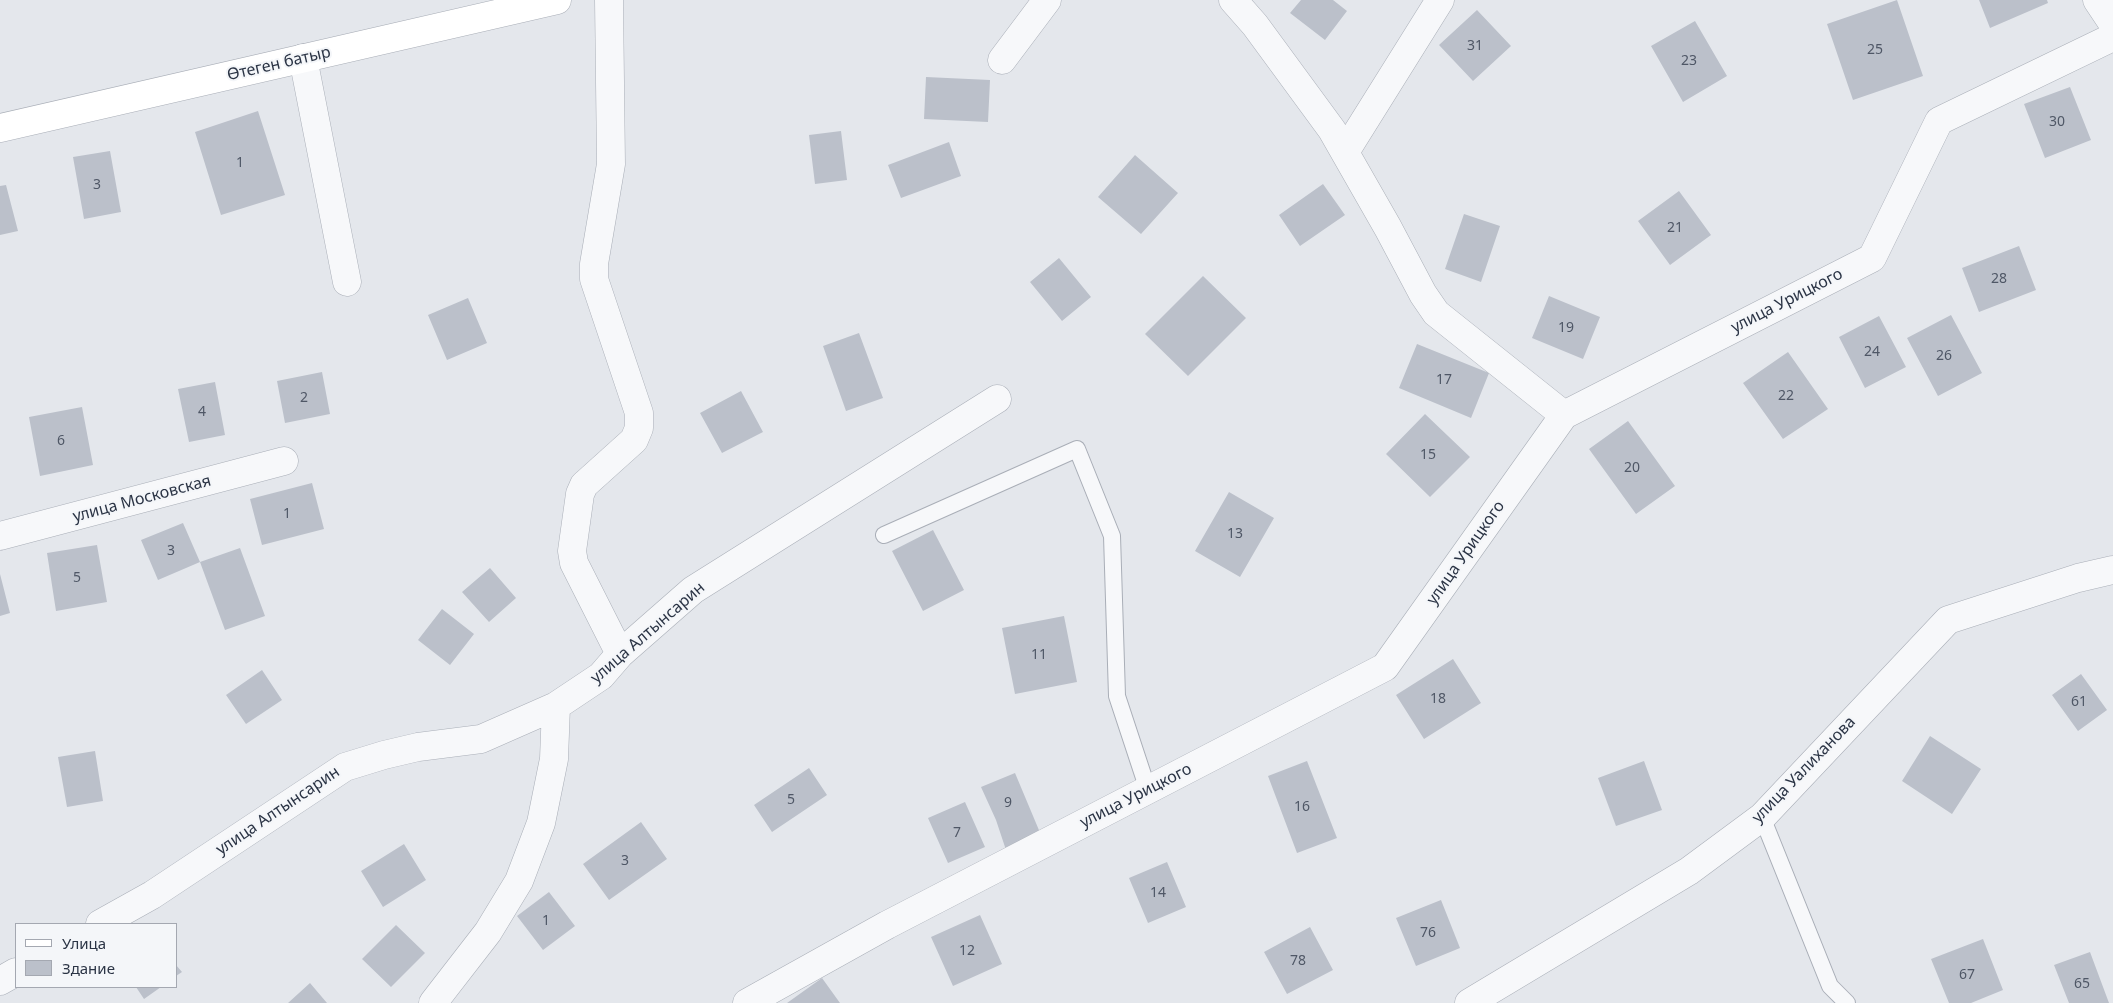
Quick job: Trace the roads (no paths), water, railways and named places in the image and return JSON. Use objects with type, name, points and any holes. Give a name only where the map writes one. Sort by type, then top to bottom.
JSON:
[{"type":"street","name":"Өтеген батыр","points":[[0,128],[557,0]]},
{"type":"street","points":[[609,0],[611,164],[594,264],[594,279],[639,413],[639,428],[634,440],[584,485],[580,494],[572,551],[574,563],[620,654]]},
{"type":"street","points":[[1002,60],[1047,0]]},
{"type":"street","points":[[1233,0],[1255,25],[1332,130],[1423,294],[1436,313],[1564,414]]},
{"type":"street","points":[[1345,152],[1440,0]]},
{"type":"street","points":[[2097,0],[2113,24]]},
{"type":"street","name":"улица Урицкого","points":[[747,1003],[887,925],[1384,668],[1564,414],[1872,258],[1939,121],[2113,37]]},
{"type":"street","points":[[303,58],[347,282]]},
{"type":"street","name":"улица Алтынсарин","points":[[102,923],[152,895],[345,767],[384,755],[418,748],[481,739],[556,706],[601,676],[620,654],[693,590],[997,399]]},
{"type":"street","name":"улица Московская","points":[[0,536],[284,461]]},
{"type":"street","name":"улица Уалиханова","points":[[1469,1003],[1689,871],[1762,816],[1948,620],[2078,578],[2113,570]]},
{"type":"street","points":[[433,1003],[488,932],[519,881],[540,823],[554,759],[556,706]]},
{"type":"street","points":[[0,981],[15,973]]},
{"type":"lane","points":[[884,535],[1077,449],[1112,536],[1117,696],[1148,790]]},
{"type":"lane","points":[[1762,816],[1830,986],[1847,1003]]}]
